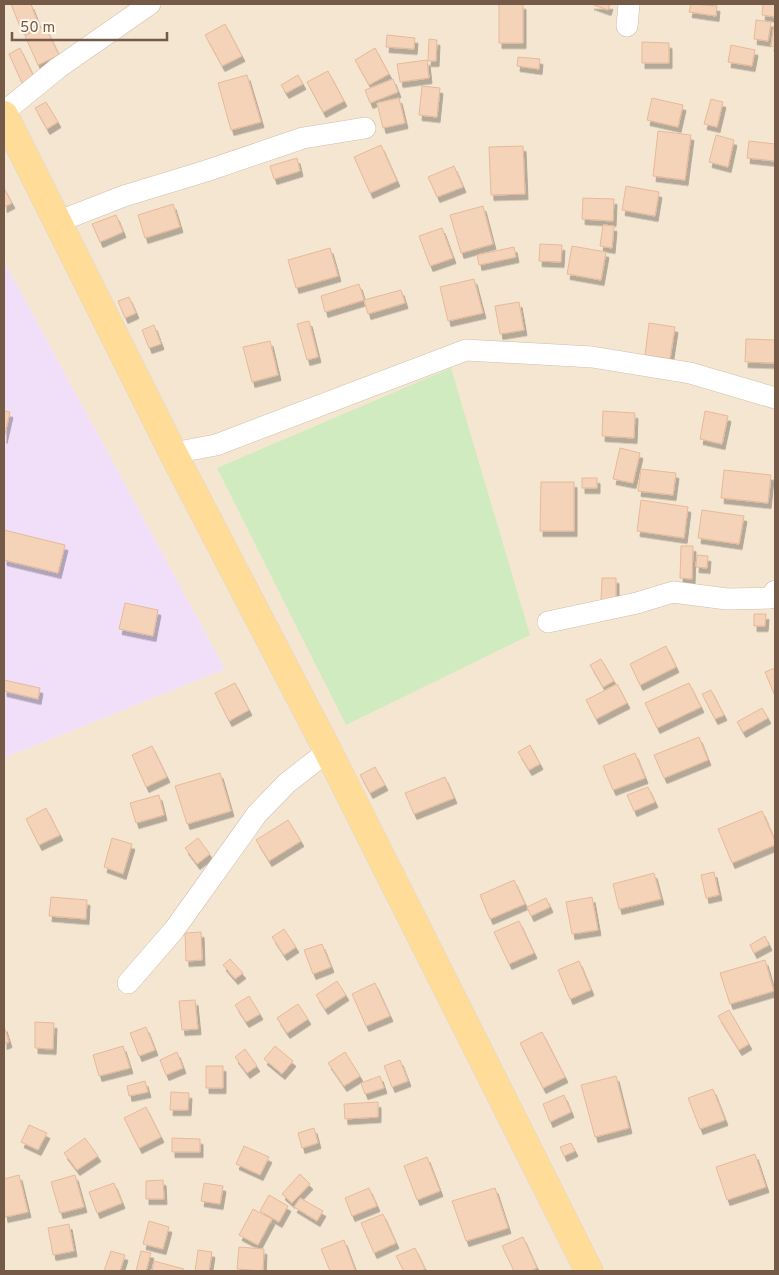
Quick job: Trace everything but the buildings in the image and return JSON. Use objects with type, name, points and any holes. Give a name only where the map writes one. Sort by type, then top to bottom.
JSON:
[{"type":"main road","points":[[4,114],[173,452],[328,751],[589,1271]]},
{"type":"street","points":[[4,114],[58,68],[150,4]]},
{"type":"street","points":[[627,26],[629,4]]},
{"type":"street","points":[[57,222],[124,196],[303,138],[365,128]]},
{"type":"street","points":[[173,452],[216,445],[466,350],[592,356],[690,373],[775,398]]},
{"type":"street","points":[[548,622],[637,603],[673,592],[727,598],[770,598],[775,591]]},
{"type":"street","points":[[128,983],[174,930],[257,814],[287,784],[328,751]]},
{"type":"shaded area","points":[[4,4],[775,4],[775,1271],[4,1271],[4,758],[225,669],[4,261]]},
{"type":"shaded area","points":[[4,261],[225,669],[4,758]]},
{"type":"green space","points":[[451,368],[530,635],[346,725],[217,468]]}]
